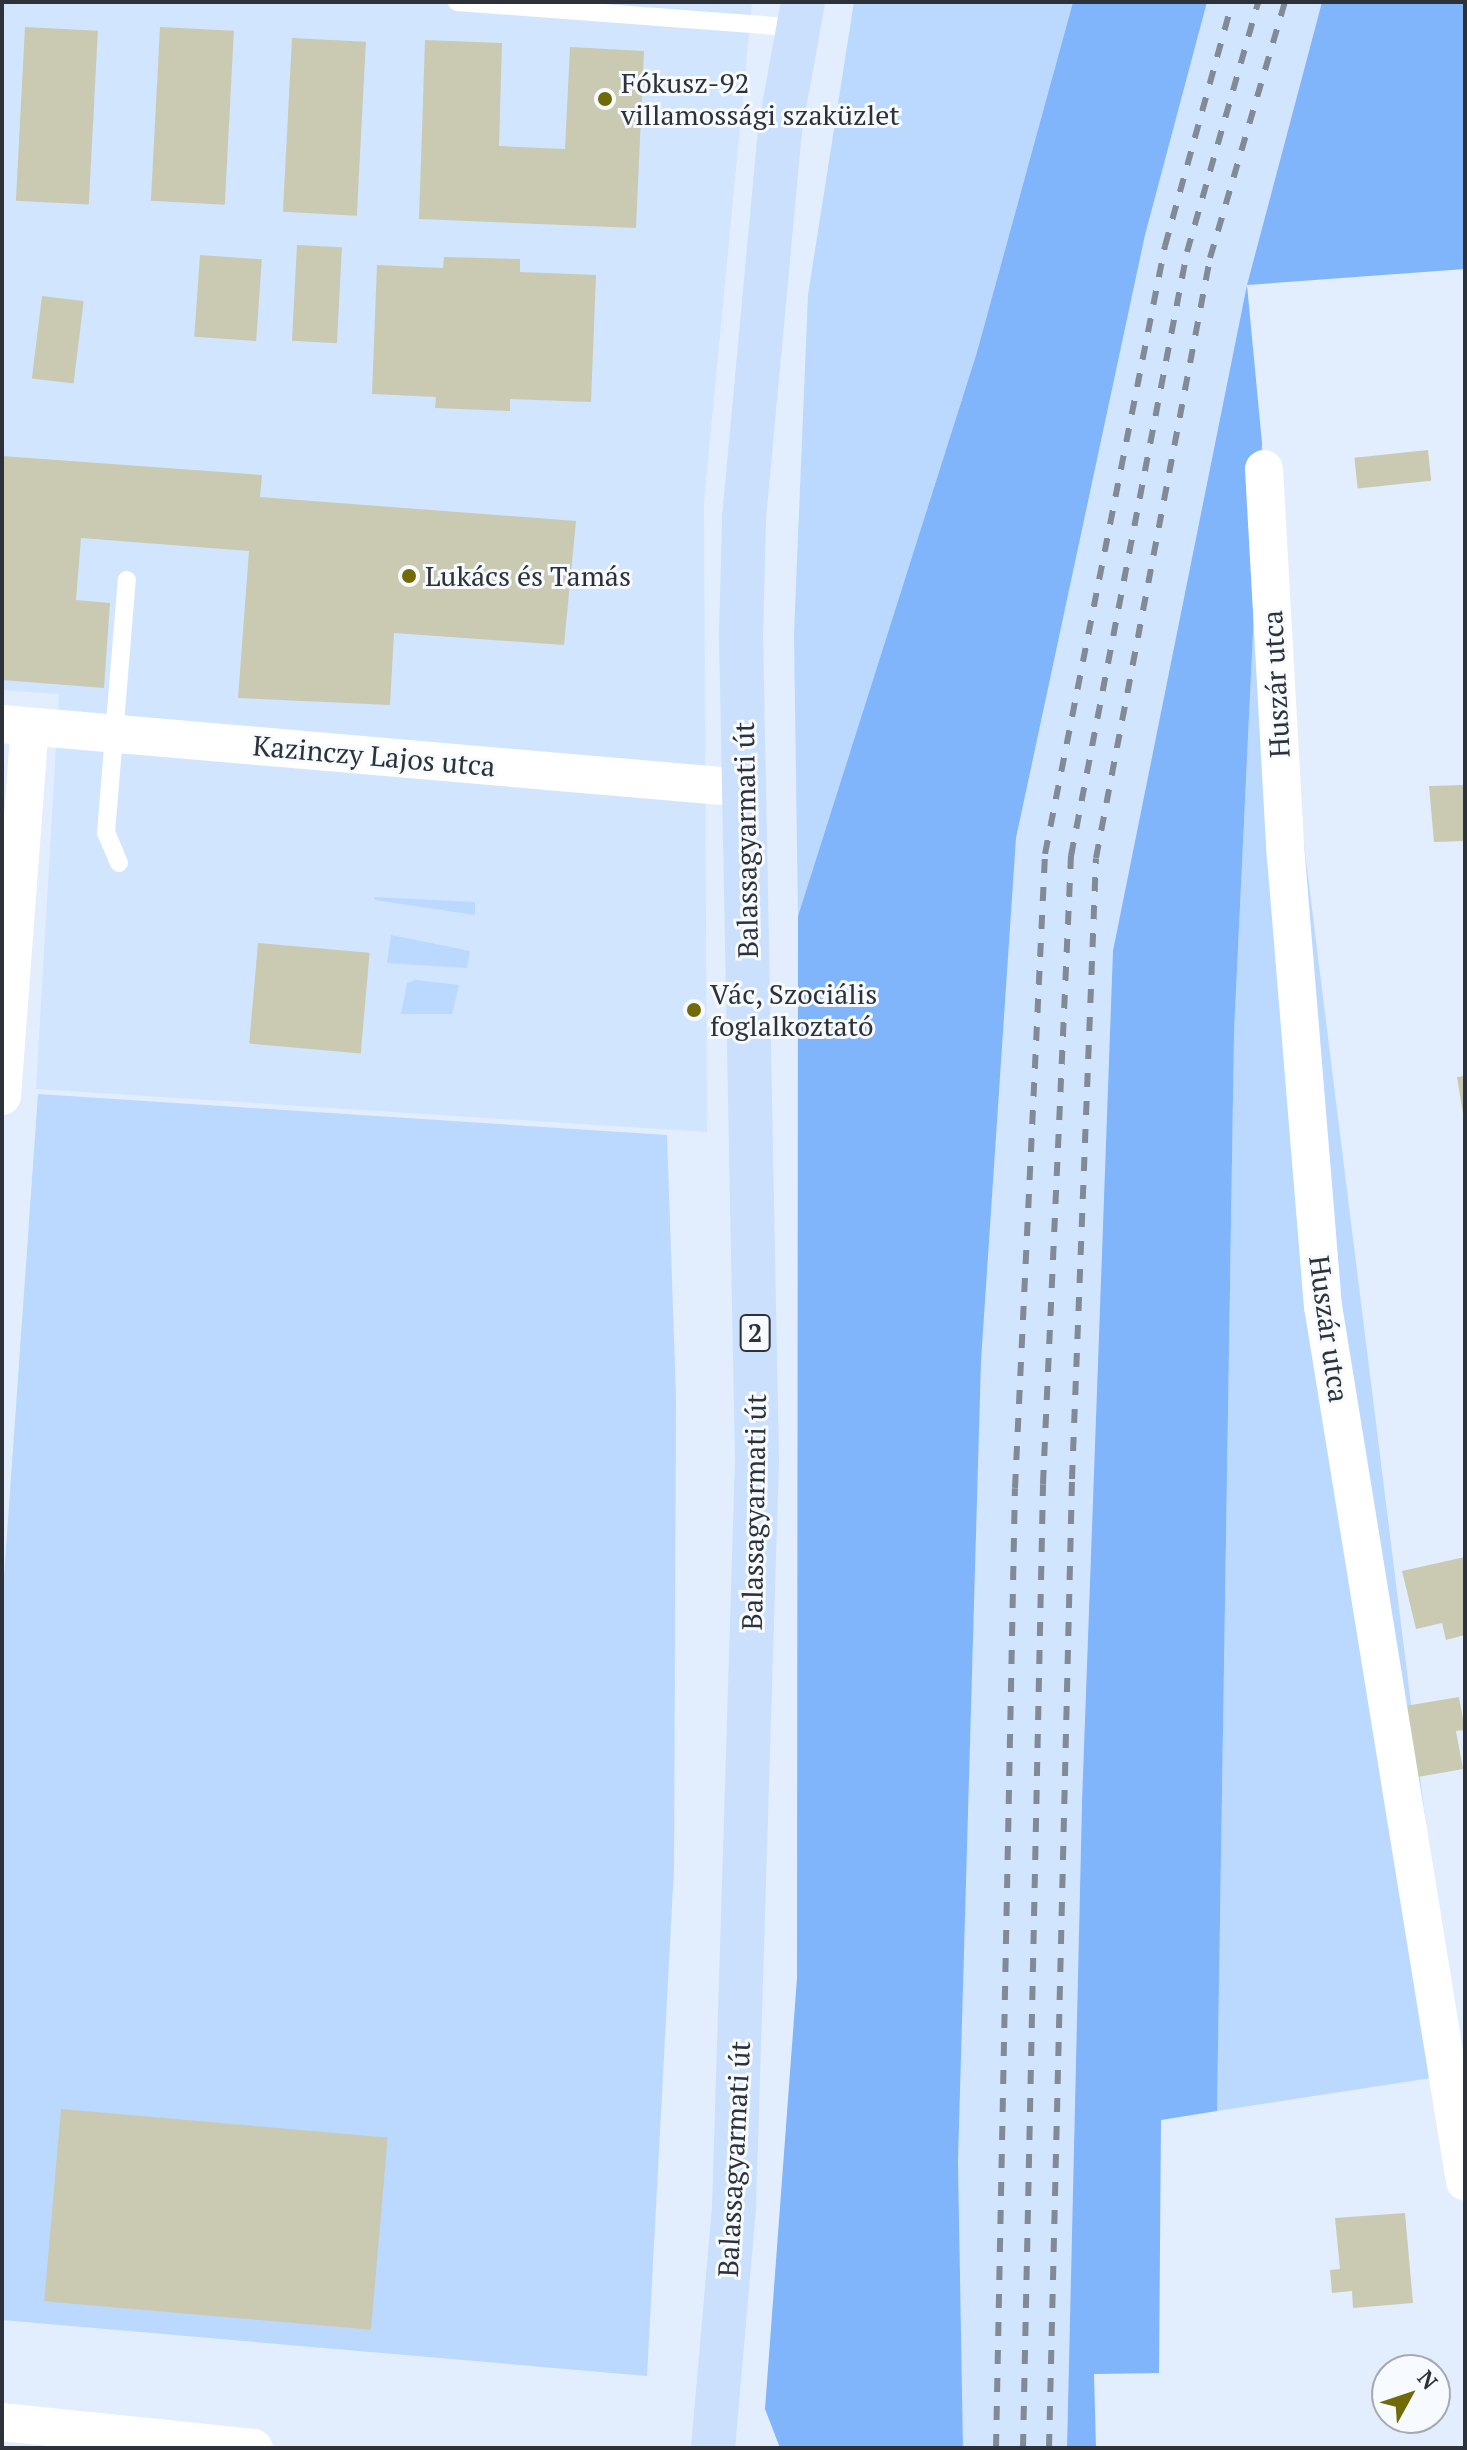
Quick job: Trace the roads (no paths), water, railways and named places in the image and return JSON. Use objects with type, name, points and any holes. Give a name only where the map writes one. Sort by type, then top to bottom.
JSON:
[{"type":"main road","name":"Balassagyarmati út","points":[[713,2448],[734,2208],[757,1460],[744,518],[780,129],[801,15]]},
{"type":"street","name":"Huszár utca","points":[[1264,469],[1286,857],[1323,1306],[1465,2182]]},
{"type":"street","name":"Kazinczy Lajos utca","points":[[16,725],[746,788]]},
{"type":"street","points":[[2,1096],[16,725]]},
{"type":"street","points":[[2,2422],[92,2440],[254,2448]]},
{"type":"lane","points":[[457,2],[801,15]]},
{"type":"lane","points":[[119,863],[106,833],[127,580]]},
{"type":"railway","points":[[996,2448],[1015,1488],[1045,854],[1165,246],[1232,2]]},
{"type":"railway","points":[[1023,2448],[1043,1484],[1071,856],[1187,252],[1258,2]]},
{"type":"railway","points":[[1049,2448],[1072,1479],[1096,858],[1210,258],[1285,2]]},
{"type":"place","name":"Fókusz-92 villamossági szaküzlet","points":[[605,99]]},
{"type":"place","name":"Lukács és Tamás","points":[[409,576]]},
{"type":"place","name":"Vác, Szociális foglalkoztató","points":[[694,1010]]}]
